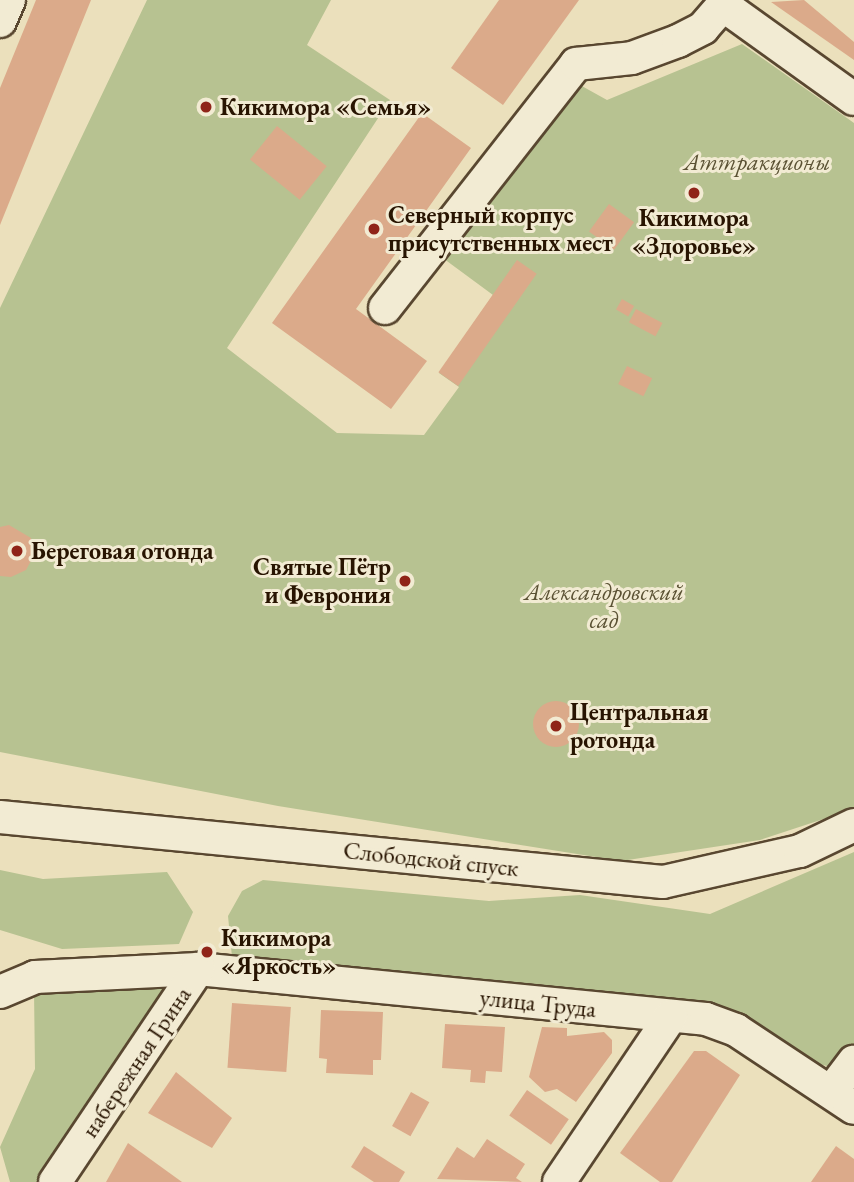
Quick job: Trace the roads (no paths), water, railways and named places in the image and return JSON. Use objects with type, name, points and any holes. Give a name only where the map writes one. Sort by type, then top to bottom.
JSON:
[{"type":"street","points":[[0,21],[9,0]]},
{"type":"street","points":[[385,308],[576,64],[632,58],[678,41],[703,28],[725,3],[854,99]]},
{"type":"street","name":"Слободской спуск","points":[[0,817],[663,882],[800,851],[854,825]]},
{"type":"street","name":"набережная Грина","points":[[0,992],[35,976],[198,969]]},
{"type":"street","name":"набережная Грина","points":[[55,1182],[198,969]]},
{"type":"street","name":"улица Труда","points":[[198,969],[671,1016],[736,1030],[843,1100]]},
{"type":"street","points":[[559,1182],[671,1016]]},
{"type":"street","points":[[843,1100],[854,1062]]},
{"type":"place","name":"Кикимора «Семья»","points":[[206,107]]},
{"type":"place","name":"Кикимора «Здоровье»","points":[[694,193]]},
{"type":"place","name":"Северный корпус присутственных мест","points":[[374,229]]},
{"type":"place","name":"Береговая отонда","points":[[17,551]]},
{"type":"place","name":"Святые Пётр и Феврония","points":[[405,581]]},
{"type":"place","name":"Центральная ротонда","points":[[556,726]]},
{"type":"place","name":"Кикимора «Яркость»","points":[[207,952]]},
{"type":"park label","name":"Аттракционы","points":[[757,162]]},
{"type":"park label","name":"Александровский сад","points":[[604,606]]}]
